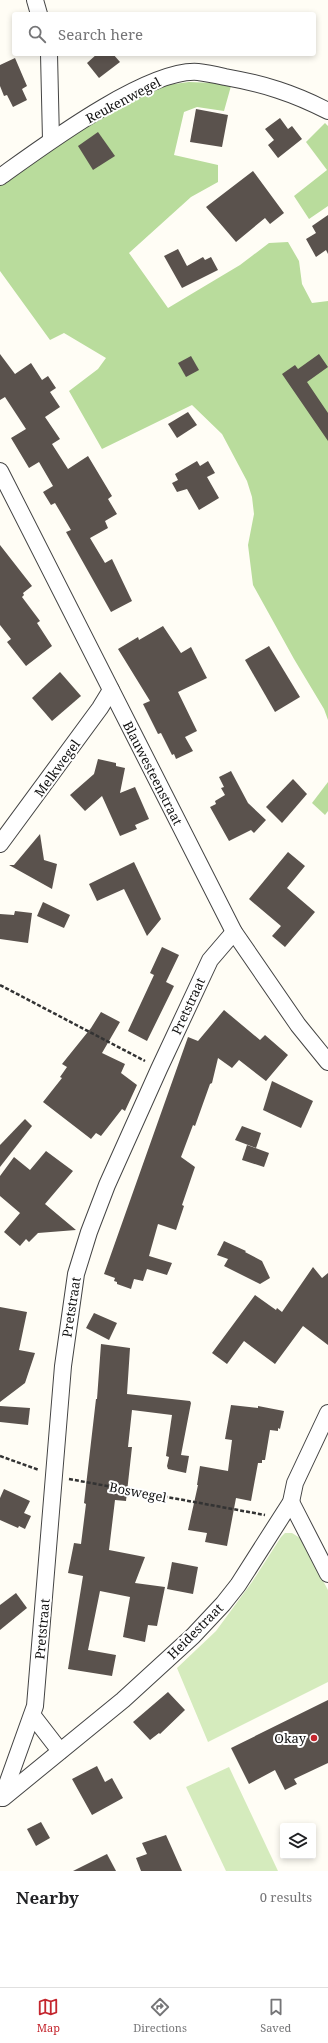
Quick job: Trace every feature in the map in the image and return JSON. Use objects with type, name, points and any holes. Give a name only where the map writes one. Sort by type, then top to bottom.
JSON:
[{"type":"street","points":[[35,0],[38,12]]},
{"type":"street","points":[[49,56],[51,140]]},
{"type":"street","name":"Reukenwegel","points":[[0,177],[51,140],[140,88],[168,76],[198,72],[254,82],[290,93],[328,111]]},
{"type":"street","name":"Blauwesteenstraat","points":[[0,471],[234,932],[298,1025],[328,1062]]},
{"type":"street","name":"Melkwegel","points":[[0,844],[100,708],[111,690]]},
{"type":"street","name":"Pretstraat","points":[[1,1799],[33,1716],[40,1656],[63,1366],[76,1274],[89,1232],[107,1186],[159,1069],[210,960],[234,932]]},
{"type":"street","name":"Heidestraat","points":[[1,1799],[123,1700],[193,1636],[238,1585],[291,1502],[295,1483],[328,1413]]},
{"type":"street","points":[[291,1502],[328,1574]]},
{"type":"street","points":[[33,1716],[60,1751]]},
{"type":"path","points":[[0,985],[159,1069]]},
{"type":"path","name":"Boswegel","points":[[0,1456],[75,1480],[265,1515],[279,1519]]},
{"type":"green space","points":[[189,82],[214,83],[231,86],[224,111],[197,107],[184,112],[174,155],[218,165],[218,182],[191,197],[129,253],[168,308],[240,265],[269,243],[288,242],[299,261],[302,284],[312,303],[328,301],[328,720],[324,709],[253,585],[248,545],[254,514],[252,497],[247,481],[222,434],[192,405],[102,449],[69,391],[98,369],[106,358],[64,333],[50,340],[0,271],[0,185],[57,140],[159,86]]},
{"type":"green space","points":[[325,123],[328,126],[328,206],[309,219],[294,196],[327,170],[306,142]]},
{"type":"green space","points":[[328,782],[328,811],[325,815],[312,803]]},
{"type":"green space","points":[[285,1533],[292,1533],[300,1538],[328,1590],[328,1682],[208,1742],[177,1668],[216,1631],[252,1582]]},
{"type":"green space","points":[[229,1767],[278,1871],[226,1871],[186,1787]]},
{"type":"building","points":[[95,56],[115,56],[120,62],[99,78],[87,63]]},
{"type":"building","points":[[15,58],[27,86],[22,89],[27,100],[13,107],[7,95],[4,96],[0,86],[0,65]]},
{"type":"building","points":[[196,109],[228,115],[222,147],[190,142]]},
{"type":"building","points":[[280,118],[288,129],[292,126],[302,139],[278,158],[268,145],[274,140],[265,129]]},
{"type":"building","points":[[98,132],[115,156],[93,170],[78,146]]},
{"type":"building","points":[[253,171],[284,213],[270,224],[265,218],[236,242],[206,207]]},
{"type":"building","points":[[328,215],[328,254],[326,250],[316,257],[306,239],[316,233],[312,226]]},
{"type":"building","points":[[178,249],[187,266],[203,257],[205,260],[211,257],[218,270],[182,288],[164,256]]},
{"type":"building","points":[[0,354],[15,374],[31,363],[42,380],[48,376],[56,388],[50,392],[60,407],[45,417],[60,439],[52,444],[68,469],[88,456],[112,496],[108,499],[117,514],[105,521],[108,528],[90,538],[105,563],[112,559],[132,601],[111,612],[66,532],[71,530],[55,503],[51,505],[43,492],[53,486],[39,462],[29,468],[11,438],[26,429],[5,397],[0,400]]},
{"type":"building","points":[[319,354],[328,367],[307,382],[328,413],[328,441],[282,374],[295,365],[298,369]]},
{"type":"building","points":[[191,356],[199,370],[186,377],[178,363]]},
{"type":"building","points":[[188,412],[197,425],[177,438],[168,424]]},
{"type":"building","points":[[197,461],[200,466],[208,461],[215,473],[207,477],[219,498],[199,510],[187,489],[177,492],[172,483],[178,480],[175,474]]},
{"type":"building","points":[[0,545],[32,586],[23,593],[24,595],[22,597],[40,621],[37,623],[52,646],[26,666],[7,642],[11,639],[0,625]]},
{"type":"building","points":[[163,626],[181,653],[191,647],[207,678],[178,692],[197,731],[185,737],[193,751],[176,759],[174,754],[172,755],[161,733],[158,734],[143,704],[150,701],[118,649],[138,637],[139,640]]},
{"type":"building","points":[[269,646],[300,697],[275,712],[245,660]]},
{"type":"building","points":[[60,672],[81,696],[52,721],[32,698]]},
{"type":"building","points":[[98,759],[116,763],[116,766],[125,768],[120,793],[135,787],[149,819],[135,825],[137,829],[120,836],[102,796],[85,811],[70,795],[94,774]]},
{"type":"building","points":[[231,771],[248,803],[266,820],[254,833],[251,830],[229,841],[210,807],[216,804],[215,801],[225,795],[221,788],[224,787],[219,777]]},
{"type":"building","points":[[293,779],[307,794],[282,823],[266,807]]},
{"type":"building","points":[[40,834],[44,860],[57,864],[52,889],[9,865],[14,865]]},
{"type":"building","points":[[288,852],[305,866],[287,888],[315,912],[285,947],[272,936],[281,926],[249,899]]},
{"type":"building","points":[[134,862],[161,919],[147,936],[124,889],[97,901],[89,884]]},
{"type":"building","points":[[43,902],[70,915],[64,928],[37,916]]},
{"type":"building","points":[[15,911],[32,913],[28,943],[0,939],[0,914],[14,915]]},
{"type":"building","points":[[162,947],[179,955],[166,982],[174,986],[147,1041],[128,1031],[154,975],[150,973]]},
{"type":"building","points":[[224,1010],[260,1040],[265,1035],[288,1055],[266,1081],[239,1060],[232,1068],[218,1058],[212,1083],[210,1084],[195,1126],[193,1125],[181,1157],[195,1167],[182,1205],[184,1206],[176,1230],[158,1224],[149,1256],[172,1263],[167,1275],[147,1269],[143,1281],[134,1279],[131,1289],[117,1284],[117,1282],[114,1281],[115,1278],[104,1274],[188,1037],[198,1041]]},
{"type":"building","points":[[101,1012],[120,1022],[102,1053],[125,1064],[121,1073],[137,1085],[125,1111],[122,1109],[101,1136],[96,1133],[91,1139],[43,1102],[62,1078],[60,1077],[67,1067],[62,1064],[91,1028]]},
{"type":"building","points":[[272,1081],[313,1101],[301,1128],[263,1110]]},
{"type":"building","points":[[25,1119],[32,1126],[0,1167],[0,1145]]},
{"type":"building","points":[[242,1126],[261,1133],[256,1148],[235,1140]]},
{"type":"building","points":[[247,1145],[269,1153],[264,1167],[242,1160]]},
{"type":"building","points":[[46,1151],[73,1171],[45,1204],[76,1230],[38,1233],[29,1242],[26,1239],[20,1246],[4,1232],[20,1213],[0,1196],[0,1176],[14,1157],[30,1170]]},
{"type":"building","points":[[224,1241],[246,1251],[245,1252],[262,1261],[270,1278],[260,1284],[224,1266],[228,1259],[217,1255]]},
{"type":"building","points":[[313,1267],[322,1278],[328,1273],[328,1345],[303,1326],[275,1364],[244,1341],[227,1364],[212,1353],[255,1295],[276,1310],[277,1308],[282,1312]]},
{"type":"building","points":[[0,1307],[27,1312],[19,1350],[35,1353],[25,1383],[0,1402]]},
{"type":"building","points":[[94,1313],[117,1323],[109,1340],[86,1328]]},
{"type":"building","points":[[101,1344],[130,1348],[127,1394],[190,1401],[191,1403],[181,1455],[189,1456],[186,1473],[168,1469],[167,1466],[169,1457],[166,1456],[172,1415],[132,1410],[128,1447],[132,1447],[126,1501],[115,1500],[109,1550],[145,1557],[135,1583],[165,1587],[157,1626],[148,1625],[145,1642],[123,1637],[130,1597],[100,1591],[88,1650],[116,1655],[112,1676],[68,1669],[83,1576],[68,1573],[74,1543],[81,1544],[86,1504],[84,1503],[97,1399]]},
{"type":"building","points":[[231,1405],[258,1408],[258,1406],[284,1411],[280,1429],[278,1428],[278,1431],[270,1430],[265,1460],[262,1460],[262,1463],[258,1463],[251,1501],[236,1498],[227,1546],[205,1542],[207,1533],[188,1530],[198,1485],[200,1466],[228,1471],[232,1440],[225,1439]]},
{"type":"building","points":[[0,1406],[30,1408],[28,1425],[0,1422]]},
{"type":"building","points":[[4,1489],[30,1501],[24,1513],[31,1516],[25,1529],[19,1526],[18,1528],[0,1520],[0,1498]]},
{"type":"building","points":[[172,1562],[198,1567],[193,1594],[167,1589]]},
{"type":"building","points":[[16,1593],[27,1608],[0,1630],[0,1605]]},
{"type":"building","points":[[168,1692],[185,1710],[160,1734],[159,1733],[150,1740],[133,1722]]},
{"type":"building","points":[[328,1700],[328,1763],[294,1779],[297,1784],[285,1790],[275,1770],[249,1784],[231,1748]]},
{"type":"building","points":[[97,1766],[105,1782],[112,1778],[123,1798],[92,1815],[72,1779]]},
{"type":"building","points":[[41,1822],[50,1838],[36,1846],[27,1829]]},
{"type":"building","points":[[166,1835],[182,1871],[141,1871],[136,1858],[147,1854],[142,1843]]},
{"type":"building","points":[[107,1854],[116,1871],[73,1871]]},
{"type":"place","name":"Okay","points":[[314,1738]]}]
